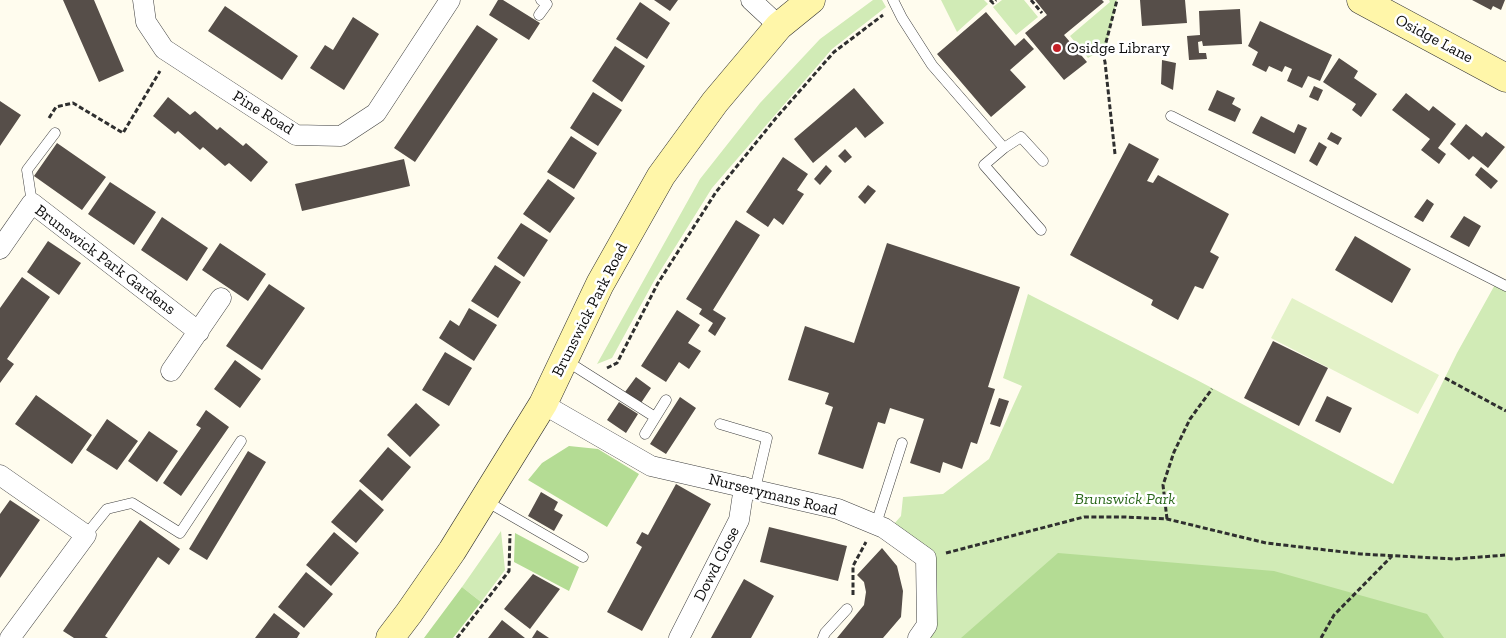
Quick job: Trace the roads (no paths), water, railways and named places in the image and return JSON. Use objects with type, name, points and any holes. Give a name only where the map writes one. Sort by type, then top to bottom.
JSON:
[{"type":"street","name":"Pine Road","points":[[143,0],[146,22],[164,49],[296,135],[341,136],[376,113],[450,0]]},
{"type":"street","points":[[751,0],[779,26]]},
{"type":"street","name":"Brunswick Park Road","points":[[390,638],[452,551],[543,404],[600,284],[660,176],[715,102],[779,26],[811,0]]},
{"type":"street","name":"Osidge Lane","points":[[1361,0],[1506,78]]},
{"type":"street","name":"Brunswick Park Gardens","points":[[0,249],[32,203],[199,332]]},
{"type":"street","points":[[171,371],[199,332],[220,298]]},
{"type":"street","name":"Nurserymans Road","points":[[543,404],[651,466],[838,509],[884,528],[926,558],[927,626],[918,638]]},
{"type":"street","points":[[0,475],[86,534],[10,638]]},
{"type":"street","name":"Dowd Close","points":[[679,638],[739,520],[750,488]]},
{"type":"lane","points":[[539,15],[547,4],[541,0]]},
{"type":"lane","points":[[894,2],[932,65],[1004,148]]},
{"type":"lane","points":[[1171,116],[1506,286]]},
{"type":"lane","points":[[32,203],[27,170],[52,137]]},
{"type":"lane","points":[[1040,230],[984,165],[1021,137],[1043,161]]},
{"type":"lane","points":[[564,360],[655,417]]},
{"type":"lane","points":[[645,434],[666,400]]},
{"type":"lane","points":[[720,424],[767,438],[750,488]]},
{"type":"lane","points":[[86,534],[107,509],[132,503],[180,534],[241,441]]},
{"type":"lane","points":[[876,524],[902,443]]},
{"type":"lane","points":[[483,500],[583,557]]},
{"type":"lane","points":[[823,638],[825,632],[847,609]]},
{"type":"place","name":"Osidge Library","points":[[1057,48]]},
{"type":"park label","name":"Brunswick Park","points":[[1125,499]]}]
